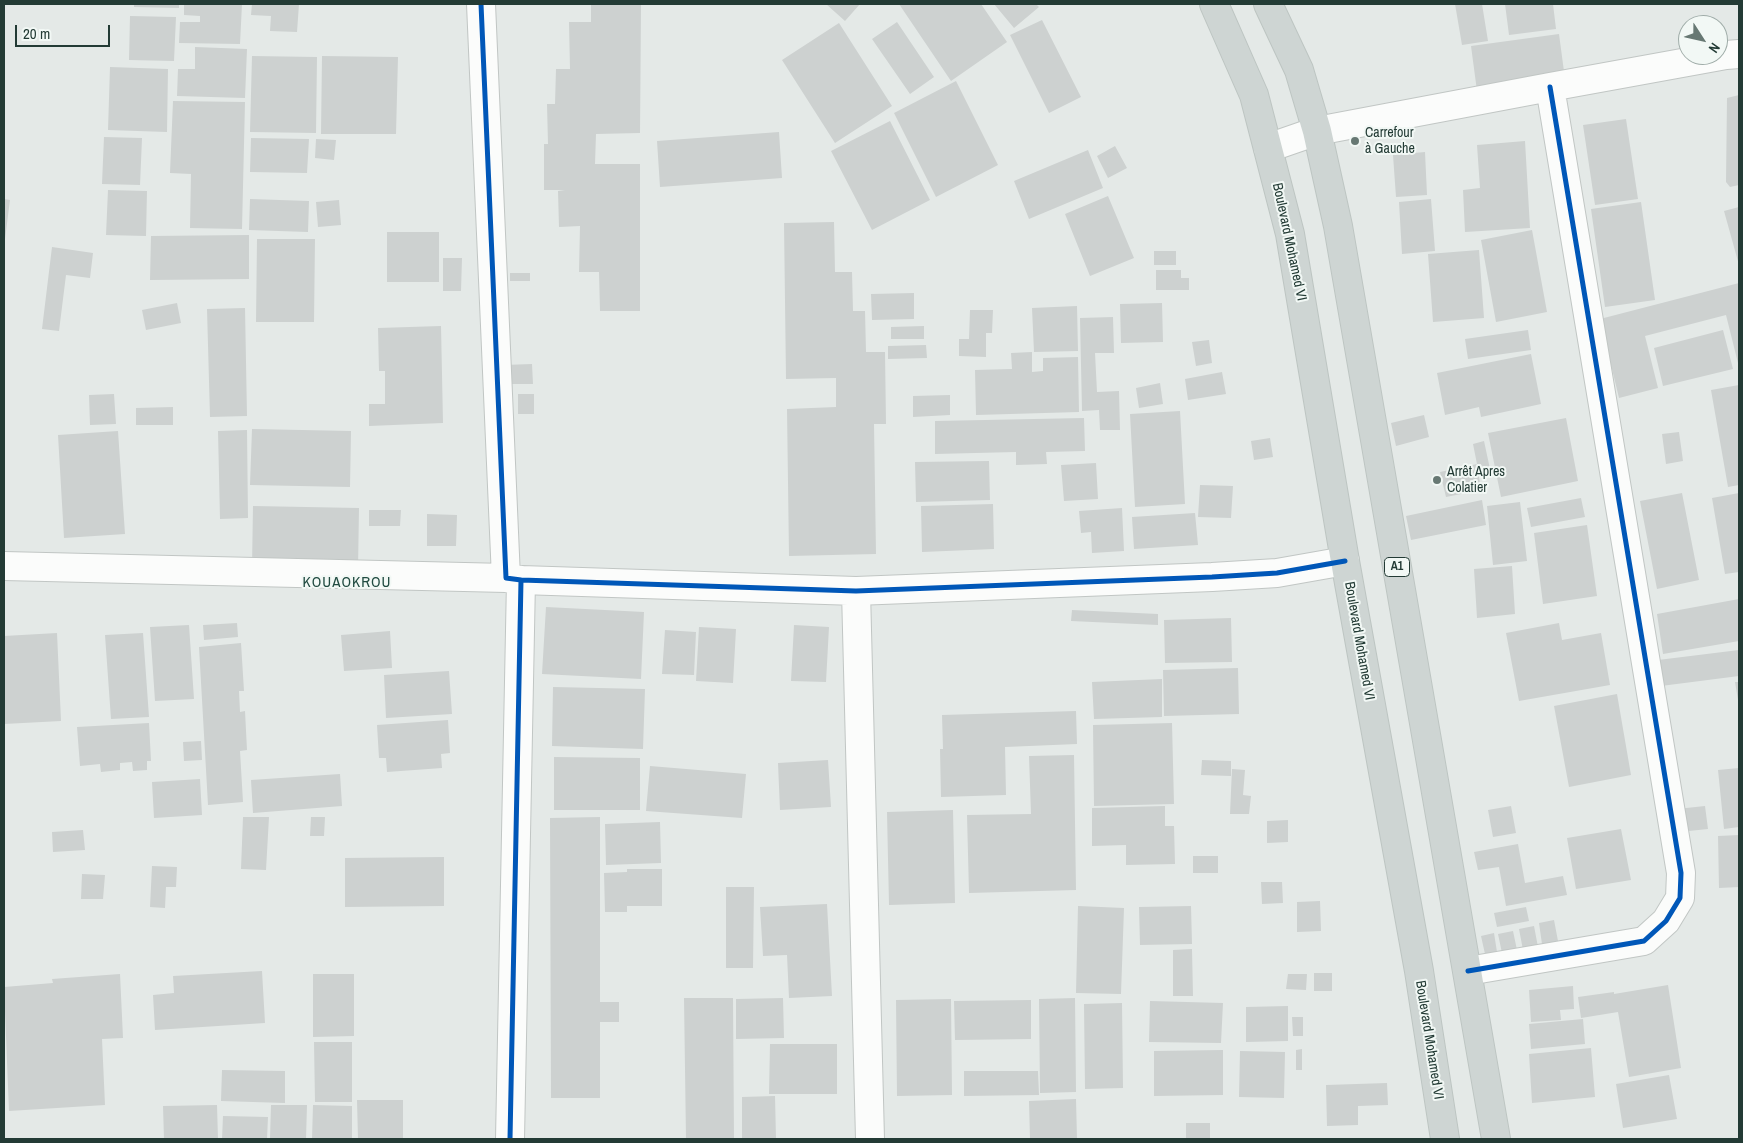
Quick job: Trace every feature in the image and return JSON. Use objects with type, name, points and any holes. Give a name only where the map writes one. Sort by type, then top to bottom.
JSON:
[{"type":"main road","name":"Boulevard Mohamed VI","points":[[1214,4],[1254,95],[1290,234],[1345,561],[1418,971],[1445,1139]]},
{"type":"main road","name":"A1","points":[[1268,4],[1299,70],[1317,131],[1338,226],[1496,1139]]},
{"type":"street","points":[[480,4],[513,579],[510,1139]]},
{"type":"street","points":[[1268,148],[1317,131],[1739,54]]},
{"type":"street","points":[[1468,971],[1644,941],[1666,921],[1680,898],[1681,873],[1550,87]]},
{"type":"street","points":[[4,566],[856,590],[1259,575],[1345,561]]},
{"type":"street","points":[[856,590],[870,1139]]},
{"type":"building","points":[[134,4],[179,4],[179,8],[134,7]]},
{"type":"building","points":[[184,4],[242,4],[240,44],[179,43],[180,22],[200,22],[200,16],[184,15]]},
{"type":"building","points":[[252,4],[299,4],[297,32],[270,31],[271,16],[251,15]]},
{"type":"building","points":[[591,4],[641,4],[640,133],[596,134],[595,164],[640,164],[640,311],[600,311],[599,272],[579,272],[580,226],[559,227],[558,191],[565,190],[544,190],[544,144],[548,144],[547,104],[555,104],[556,69],[570,69],[569,22],[591,22]]},
{"type":"building","points":[[826,4],[860,4],[845,21]]},
{"type":"building","points":[[899,4],[981,4],[1007,42],[951,81]]},
{"type":"building","points":[[994,4],[1036,4],[1039,7],[1014,28]]},
{"type":"building","points":[[1455,4],[1482,4],[1488,41],[1462,45]]},
{"type":"building","points":[[1505,4],[1553,4],[1556,29],[1509,35]]},
{"type":"building","points":[[130,16],[176,17],[174,61],[129,60]]},
{"type":"building","points":[[1042,20],[1081,97],[1049,113],[1010,35]]},
{"type":"building","points":[[897,22],[934,77],[910,94],[872,39]]},
{"type":"building","points":[[839,23],[892,106],[835,143],[782,60]]},
{"type":"building","points":[[1559,34],[1565,79],[1477,91],[1471,46]]},
{"type":"building","points":[[195,47],[247,49],[245,98],[177,96],[178,69],[195,69]]},
{"type":"building","points":[[252,56],[317,57],[316,133],[250,132]]},
{"type":"building","points":[[322,56],[398,57],[396,134],[321,134]]},
{"type":"building","points":[[110,67],[168,69],[167,132],[108,130]]},
{"type":"building","points":[[956,81],[998,165],[936,197],[894,113]]},
{"type":"building","points":[[1739,95],[1739,185],[1730,187],[1726,182],[1727,98]]},
{"type":"building","points":[[173,101],[245,102],[242,229],[190,228],[191,174],[170,173]]},
{"type":"building","points":[[1626,119],[1638,199],[1595,205],[1583,125]]},
{"type":"building","points":[[890,121],[930,200],[872,230],[831,151]]},
{"type":"building","points":[[779,132],[782,178],[660,187],[657,141]]},
{"type":"building","points":[[104,137],[142,138],[140,185],[102,184]]},
{"type":"building","points":[[251,138],[309,139],[307,173],[250,172]]},
{"type":"building","points":[[316,139],[336,140],[334,160],[315,158]]},
{"type":"building","points":[[1525,141],[1530,228],[1465,232],[1463,190],[1480,188],[1477,145]]},
{"type":"building","points":[[1115,146],[1127,168],[1108,178],[1097,156]]},
{"type":"building","points":[[1088,150],[1103,188],[1029,219],[1014,181]]},
{"type":"building","points":[[1425,152],[1427,195],[1396,197],[1393,155]]},
{"type":"building","points":[[108,190],[147,191],[146,236],[106,235]]},
{"type":"building","points":[[1108,196],[1134,258],[1090,276],[1065,214]]},
{"type":"building","points":[[4,199],[10,200],[5,239],[4,239]]},
{"type":"building","points":[[250,199],[309,201],[308,232],[249,230]]},
{"type":"building","points":[[1431,199],[1435,251],[1402,254],[1399,202]]},
{"type":"building","points":[[339,200],[341,225],[318,227],[316,202]]},
{"type":"building","points":[[1641,202],[1655,300],[1605,307],[1591,209]]},
{"type":"building","points":[[1739,207],[1739,265],[1724,211]]},
{"type":"building","points":[[834,222],[835,272],[852,272],[853,311],[865,311],[866,352],[885,352],[886,424],[874,424],[876,554],[789,556],[787,409],[836,407],[836,378],[786,379],[784,223]]},
{"type":"building","points":[[1532,230],[1547,312],[1496,322],[1481,240]]},
{"type":"building","points":[[387,232],[439,232],[439,282],[387,282]]},
{"type":"building","points":[[249,235],[249,279],[150,280],[151,236]]},
{"type":"building","points":[[257,239],[315,239],[314,322],[256,322]]},
{"type":"building","points":[[52,247],[93,253],[90,278],[66,275],[59,331],[42,329]]},
{"type":"building","points":[[1479,250],[1484,318],[1433,322],[1428,254]]},
{"type":"building","points":[[1154,251],[1176,251],[1176,265],[1154,265]]},
{"type":"building","points":[[443,258],[462,258],[461,291],[443,291]]},
{"type":"building","points":[[1156,270],[1181,270],[1181,278],[1189,278],[1189,290],[1156,290]]},
{"type":"building","points":[[510,273],[530,273],[530,281],[510,281]]},
{"type":"building","points":[[1739,283],[1739,367],[1726,315],[1645,336],[1658,388],[1619,398],[1600,319]]},
{"type":"building","points":[[914,293],[914,319],[872,320],[871,294]]},
{"type":"building","points":[[177,303],[181,323],[146,330],[142,310]]},
{"type":"building","points":[[1162,303],[1163,342],[1121,343],[1120,304]]},
{"type":"building","points":[[1077,306],[1078,351],[1034,352],[1032,308]]},
{"type":"building","points":[[245,308],[247,416],[210,417],[207,309]]},
{"type":"building","points":[[970,310],[993,310],[992,333],[986,333],[986,357],[959,356],[959,339],[969,339]]},
{"type":"building","points":[[1113,317],[1114,353],[1095,353],[1097,392],[1119,391],[1120,430],[1100,430],[1099,410],[1082,411],[1080,318]]},
{"type":"building","points":[[441,326],[443,423],[369,426],[369,404],[385,404],[385,371],[379,371],[378,328]]},
{"type":"building","points":[[924,326],[924,339],[891,339],[891,327]]},
{"type":"building","points":[[1528,330],[1531,350],[1468,359],[1465,339]]},
{"type":"building","points":[[1723,330],[1733,369],[1663,386],[1654,348]]},
{"type":"building","points":[[1209,340],[1212,363],[1196,366],[1192,342]]},
{"type":"building","points":[[926,345],[927,358],[888,359],[888,346]]},
{"type":"building","points":[[1032,352],[1032,372],[1043,371],[1043,358],[1078,357],[1079,412],[976,415],[975,370],[1012,369],[1011,353]]},
{"type":"building","points":[[1531,354],[1541,404],[1481,417],[1479,407],[1445,415],[1437,373]]},
{"type":"building","points":[[532,364],[533,384],[505,384],[504,365]]},
{"type":"building","points":[[1222,372],[1226,394],[1188,400],[1185,379]]},
{"type":"building","points":[[1160,383],[1163,404],[1139,408],[1136,388]]},
{"type":"building","points":[[1739,385],[1739,485],[1728,487],[1711,390]]},
{"type":"building","points":[[114,394],[116,424],[90,425],[89,395]]},
{"type":"building","points":[[518,394],[534,394],[534,414],[518,414]]},
{"type":"building","points":[[950,395],[950,415],[913,417],[913,396]]},
{"type":"building","points":[[173,407],[173,425],[136,425],[136,408]]},
{"type":"building","points":[[1180,411],[1185,504],[1135,507],[1130,414]]},
{"type":"building","points":[[1424,415],[1429,437],[1396,446],[1391,423]]},
{"type":"building","points":[[1084,418],[1085,451],[1046,452],[1047,464],[1016,465],[1016,452],[935,454],[935,421]]},
{"type":"building","points":[[1566,418],[1578,481],[1501,497],[1488,433]]},
{"type":"building","points":[[252,429],[351,431],[350,487],[250,485]]},
{"type":"building","points":[[247,430],[248,518],[220,519],[218,431]]},
{"type":"building","points":[[118,431],[125,534],[64,538],[58,435]]},
{"type":"building","points":[[1679,432],[1683,461],[1666,464],[1662,434]]},
{"type":"building","points":[[1270,438],[1273,457],[1254,460],[1251,441]]},
{"type":"building","points":[[1484,441],[1490,469],[1478,471],[1481,490],[1446,497],[1440,472],[1477,464],[1473,444]]},
{"type":"building","points":[[989,461],[990,500],[916,502],[915,462]]},
{"type":"building","points":[[1096,463],[1098,499],[1064,501],[1061,465]]},
{"type":"building","points":[[1200,485],[1233,486],[1231,518],[1198,517]]},
{"type":"building","points":[[1682,493],[1699,580],[1657,589],[1640,501]]},
{"type":"building","points":[[1739,493],[1739,572],[1725,574],[1712,498]]},
{"type":"building","points":[[1581,498],[1585,517],[1531,527],[1527,508]]},
{"type":"building","points":[[1482,500],[1486,525],[1411,540],[1406,516]]},
{"type":"building","points":[[1520,502],[1527,561],[1493,565],[1487,506]]},
{"type":"building","points":[[993,504],[994,549],[922,552],[921,506]]},
{"type":"building","points":[[253,506],[359,508],[358,569],[252,567]]},
{"type":"building","points":[[1122,508],[1124,551],[1092,553],[1091,532],[1081,533],[1079,511]]},
{"type":"building","points":[[369,510],[401,510],[400,526],[369,526]]},
{"type":"building","points":[[1195,513],[1198,545],[1134,549],[1132,517]]},
{"type":"building","points":[[427,514],[457,515],[456,546],[427,546]]},
{"type":"building","points":[[1587,525],[1597,596],[1543,604],[1534,533]]},
{"type":"building","points":[[1512,566],[1515,614],[1477,618],[1474,569]]},
{"type":"building","points":[[1739,599],[1739,641],[1663,654],[1657,614]]},
{"type":"building","points":[[546,607],[644,612],[641,679],[542,674]]},
{"type":"building","points":[[1072,610],[1158,614],[1158,625],[1071,621]]},
{"type":"building","points":[[1231,618],[1232,662],[1165,663],[1164,620]]},
{"type":"building","points":[[237,623],[238,637],[204,640],[203,625]]},
{"type":"building","points":[[1559,623],[1562,640],[1601,633],[1610,685],[1519,701],[1506,633]]},
{"type":"building","points":[[189,625],[194,699],[155,701],[150,627]]},
{"type":"building","points":[[794,625],[829,627],[826,682],[791,681]]},
{"type":"building","points":[[699,627],[736,629],[733,683],[696,681]]},
{"type":"building","points":[[665,630],[696,632],[694,675],[662,674]]},
{"type":"building","points":[[390,631],[392,668],[344,671],[341,635]]},
{"type":"building","points":[[57,633],[61,721],[4,724],[4,636]]},
{"type":"building","points":[[143,633],[149,717],[111,719],[105,635]]},
{"type":"building","points":[[241,643],[244,691],[239,691],[240,712],[245,711],[247,750],[240,751],[243,802],[208,805],[199,647]]},
{"type":"building","points":[[1739,650],[1739,676],[1661,686],[1658,660]]},
{"type":"building","points":[[1238,668],[1239,714],[1164,716],[1163,670]]},
{"type":"building","points":[[449,671],[452,714],[386,718],[384,675]]},
{"type":"building","points":[[1162,679],[1162,717],[1094,719],[1092,682]]},
{"type":"building","points":[[1735,682],[1739,682],[1739,700],[1738,700]]},
{"type":"building","points":[[553,687],[645,689],[643,749],[552,746]]},
{"type":"building","points":[[1617,694],[1631,775],[1569,787],[1554,706]]},
{"type":"building","points":[[1076,711],[1077,744],[1005,747],[1006,795],[941,797],[940,749],[943,749],[942,715]]},
{"type":"building","points":[[448,720],[450,753],[441,754],[442,768],[387,772],[386,758],[379,758],[377,725]]},
{"type":"building","points":[[149,723],[151,761],[147,761],[147,770],[133,771],[132,762],[120,763],[120,770],[101,772],[100,764],[80,766],[77,727]]},
{"type":"building","points":[[1172,723],[1174,804],[1094,806],[1093,725]]},
{"type":"building","points":[[201,741],[202,760],[184,761],[183,742]]},
{"type":"building","points":[[1074,755],[1076,890],[969,893],[967,815],[1031,814],[1029,756]]},
{"type":"building","points":[[554,757],[640,758],[640,810],[554,810]]},
{"type":"building","points":[[828,760],[831,807],[780,810],[778,763]]},
{"type":"building","points":[[1202,760],[1231,761],[1231,776],[1201,775]]},
{"type":"building","points":[[650,766],[746,774],[742,818],[646,811]]},
{"type":"building","points":[[1739,768],[1739,827],[1724,829],[1718,770]]},
{"type":"building","points":[[1232,769],[1245,770],[1243,795],[1251,796],[1249,814],[1230,814]]},
{"type":"building","points":[[340,774],[342,806],[253,813],[251,780]]},
{"type":"building","points":[[200,779],[202,815],[154,818],[152,782]]},
{"type":"building","points":[[1165,806],[1165,826],[1174,826],[1175,864],[1126,865],[1126,845],[1092,846],[1092,808]]},
{"type":"building","points":[[1511,806],[1516,833],[1493,837],[1488,810]]},
{"type":"building","points":[[1705,806],[1708,829],[1679,832],[1677,809]]},
{"type":"building","points":[[953,810],[955,903],[889,905],[887,812]]},
{"type":"building","points":[[243,817],[269,817],[266,870],[241,869]]},
{"type":"building","points":[[311,817],[325,817],[324,836],[310,836]]},
{"type":"building","points":[[600,817],[600,1002],[619,1002],[619,1022],[600,1022],[600,1098],[551,1098],[550,818]]},
{"type":"building","points":[[1288,820],[1288,842],[1267,843],[1267,821]]},
{"type":"building","points":[[660,822],[661,863],[606,865],[605,824]]},
{"type":"building","points":[[1621,829],[1631,880],[1576,889],[1567,838]]},
{"type":"building","points":[[83,830],[85,850],[53,852],[52,832]]},
{"type":"building","points":[[1739,835],[1739,887],[1719,888],[1718,836]]},
{"type":"building","points":[[1518,844],[1525,883],[1563,876],[1567,895],[1506,906],[1499,867],[1478,870],[1474,852]]},
{"type":"building","points":[[1193,856],[1218,856],[1218,873],[1193,873]]},
{"type":"building","points":[[444,857],[444,906],[345,907],[345,858]]},
{"type":"building","points":[[152,866],[177,867],[176,887],[166,887],[165,908],[150,907]]},
{"type":"building","points":[[627,869],[662,869],[662,906],[627,906],[627,912],[605,912],[604,873],[627,872]]},
{"type":"building","points":[[82,874],[105,875],[103,899],[81,899]]},
{"type":"building","points":[[1261,882],[1282,882],[1283,903],[1262,904]]},
{"type":"building","points":[[726,887],[754,887],[753,968],[726,968]]},
{"type":"building","points":[[1320,901],[1321,931],[1297,932],[1297,902]]},
{"type":"building","points":[[827,904],[832,996],[789,998],[787,955],[763,956],[760,907]]},
{"type":"building","points":[[1078,906],[1124,908],[1121,994],[1076,993]]},
{"type":"building","points":[[1191,906],[1192,944],[1140,945],[1139,907]]},
{"type":"building","points":[[1526,907],[1529,921],[1497,927],[1494,913]]},
{"type":"building","points":[[1554,920],[1558,941],[1542,944],[1539,923]]},
{"type":"building","points":[[1534,926],[1538,947],[1523,950],[1519,929]]},
{"type":"building","points":[[1513,931],[1517,950],[1502,953],[1498,934]]},
{"type":"building","points":[[1494,933],[1497,952],[1485,954],[1481,936]]},
{"type":"building","points":[[1192,949],[1193,996],[1173,996],[1173,950]]},
{"type":"building","points":[[262,971],[265,1023],[155,1030],[153,995],[174,993],[173,976]]},
{"type":"building","points":[[1314,973],[1332,973],[1332,991],[1314,991]]},
{"type":"building","points":[[120,974],[123,1038],[102,1039],[105,1105],[9,1111],[4,987],[53,983],[52,979]]},
{"type":"building","points":[[313,974],[354,974],[354,1036],[313,1037]]},
{"type":"building","points":[[1288,974],[1307,974],[1306,990],[1286,989]]},
{"type":"building","points":[[1668,985],[1681,1068],[1629,1077],[1618,1012],[1581,1018],[1578,997],[1614,992],[1614,994]]},
{"type":"building","points":[[1573,986],[1574,1009],[1560,1010],[1561,1020],[1531,1022],[1529,990]]},
{"type":"building","points":[[684,998],[733,998],[734,1139],[686,1139]]},
{"type":"building","points":[[783,998],[784,1038],[736,1039],[736,999]]},
{"type":"building","points":[[1075,998],[1076,1092],[1040,1093],[1039,999]]},
{"type":"building","points":[[951,999],[952,1095],[897,1096],[896,1000]]},
{"type":"building","points":[[1031,1000],[1031,1039],[955,1040],[954,1001]]},
{"type":"building","points":[[1150,1001],[1223,1003],[1221,1043],[1149,1042]]},
{"type":"building","points":[[1122,1003],[1123,1088],[1085,1089],[1084,1004]]},
{"type":"building","points":[[1288,1006],[1288,1041],[1246,1042],[1246,1007]]},
{"type":"building","points":[[1292,1017],[1303,1017],[1303,1036],[1293,1036]]},
{"type":"building","points":[[1583,1019],[1585,1044],[1531,1049],[1529,1024]]},
{"type":"building","points":[[314,1042],[352,1042],[352,1102],[315,1102]]},
{"type":"building","points":[[770,1044],[837,1044],[837,1094],[769,1094]]},
{"type":"building","points":[[1591,1048],[1595,1097],[1532,1103],[1529,1054]]},
{"type":"building","points":[[1302,1049],[1302,1070],[1296,1070],[1296,1050]]},
{"type":"building","points":[[1223,1050],[1223,1095],[1154,1096],[1154,1051]]},
{"type":"building","points":[[1240,1051],[1285,1052],[1284,1098],[1239,1097]]},
{"type":"building","points":[[222,1070],[285,1071],[285,1103],[221,1101]]},
{"type":"building","points":[[964,1071],[1038,1071],[1039,1095],[964,1096]]},
{"type":"building","points":[[1669,1075],[1677,1119],[1623,1128],[1616,1084]]},
{"type":"building","points":[[1387,1083],[1388,1105],[1358,1106],[1358,1125],[1327,1126],[1326,1085]]},
{"type":"building","points":[[775,1096],[776,1139],[742,1139],[742,1097]]},
{"type":"building","points":[[1076,1099],[1077,1139],[1030,1139],[1029,1101]]},
{"type":"building","points":[[357,1100],[403,1100],[403,1139],[358,1139]]},
{"type":"building","points":[[217,1105],[218,1139],[164,1139],[163,1106]]},
{"type":"building","points":[[271,1105],[307,1105],[306,1139],[270,1139]]},
{"type":"building","points":[[313,1105],[352,1106],[352,1139],[312,1139]]},
{"type":"building","points":[[223,1116],[268,1117],[267,1139],[222,1139]]},
{"type":"building","points":[[1186,1123],[1210,1123],[1210,1139],[1186,1139]]},
{"type":"cycle path","points":[[481,4],[506,578],[521,580],[510,1139]]},
{"type":"cycle path","points":[[1468,971],[1644,941],[1666,921],[1680,898],[1681,873],[1550,87]]},
{"type":"cycle path","points":[[521,580],[856,591],[1212,577],[1277,573],[1345,561]]},
{"type":"place","name":"Carrefour à Gauche","points":[[1355,141]]},
{"type":"place","name":"Arrêt Apres Colatier","points":[[1437,480]]},
{"type":"district","name":"KOUAOKROU","points":[[347,583]]}]
